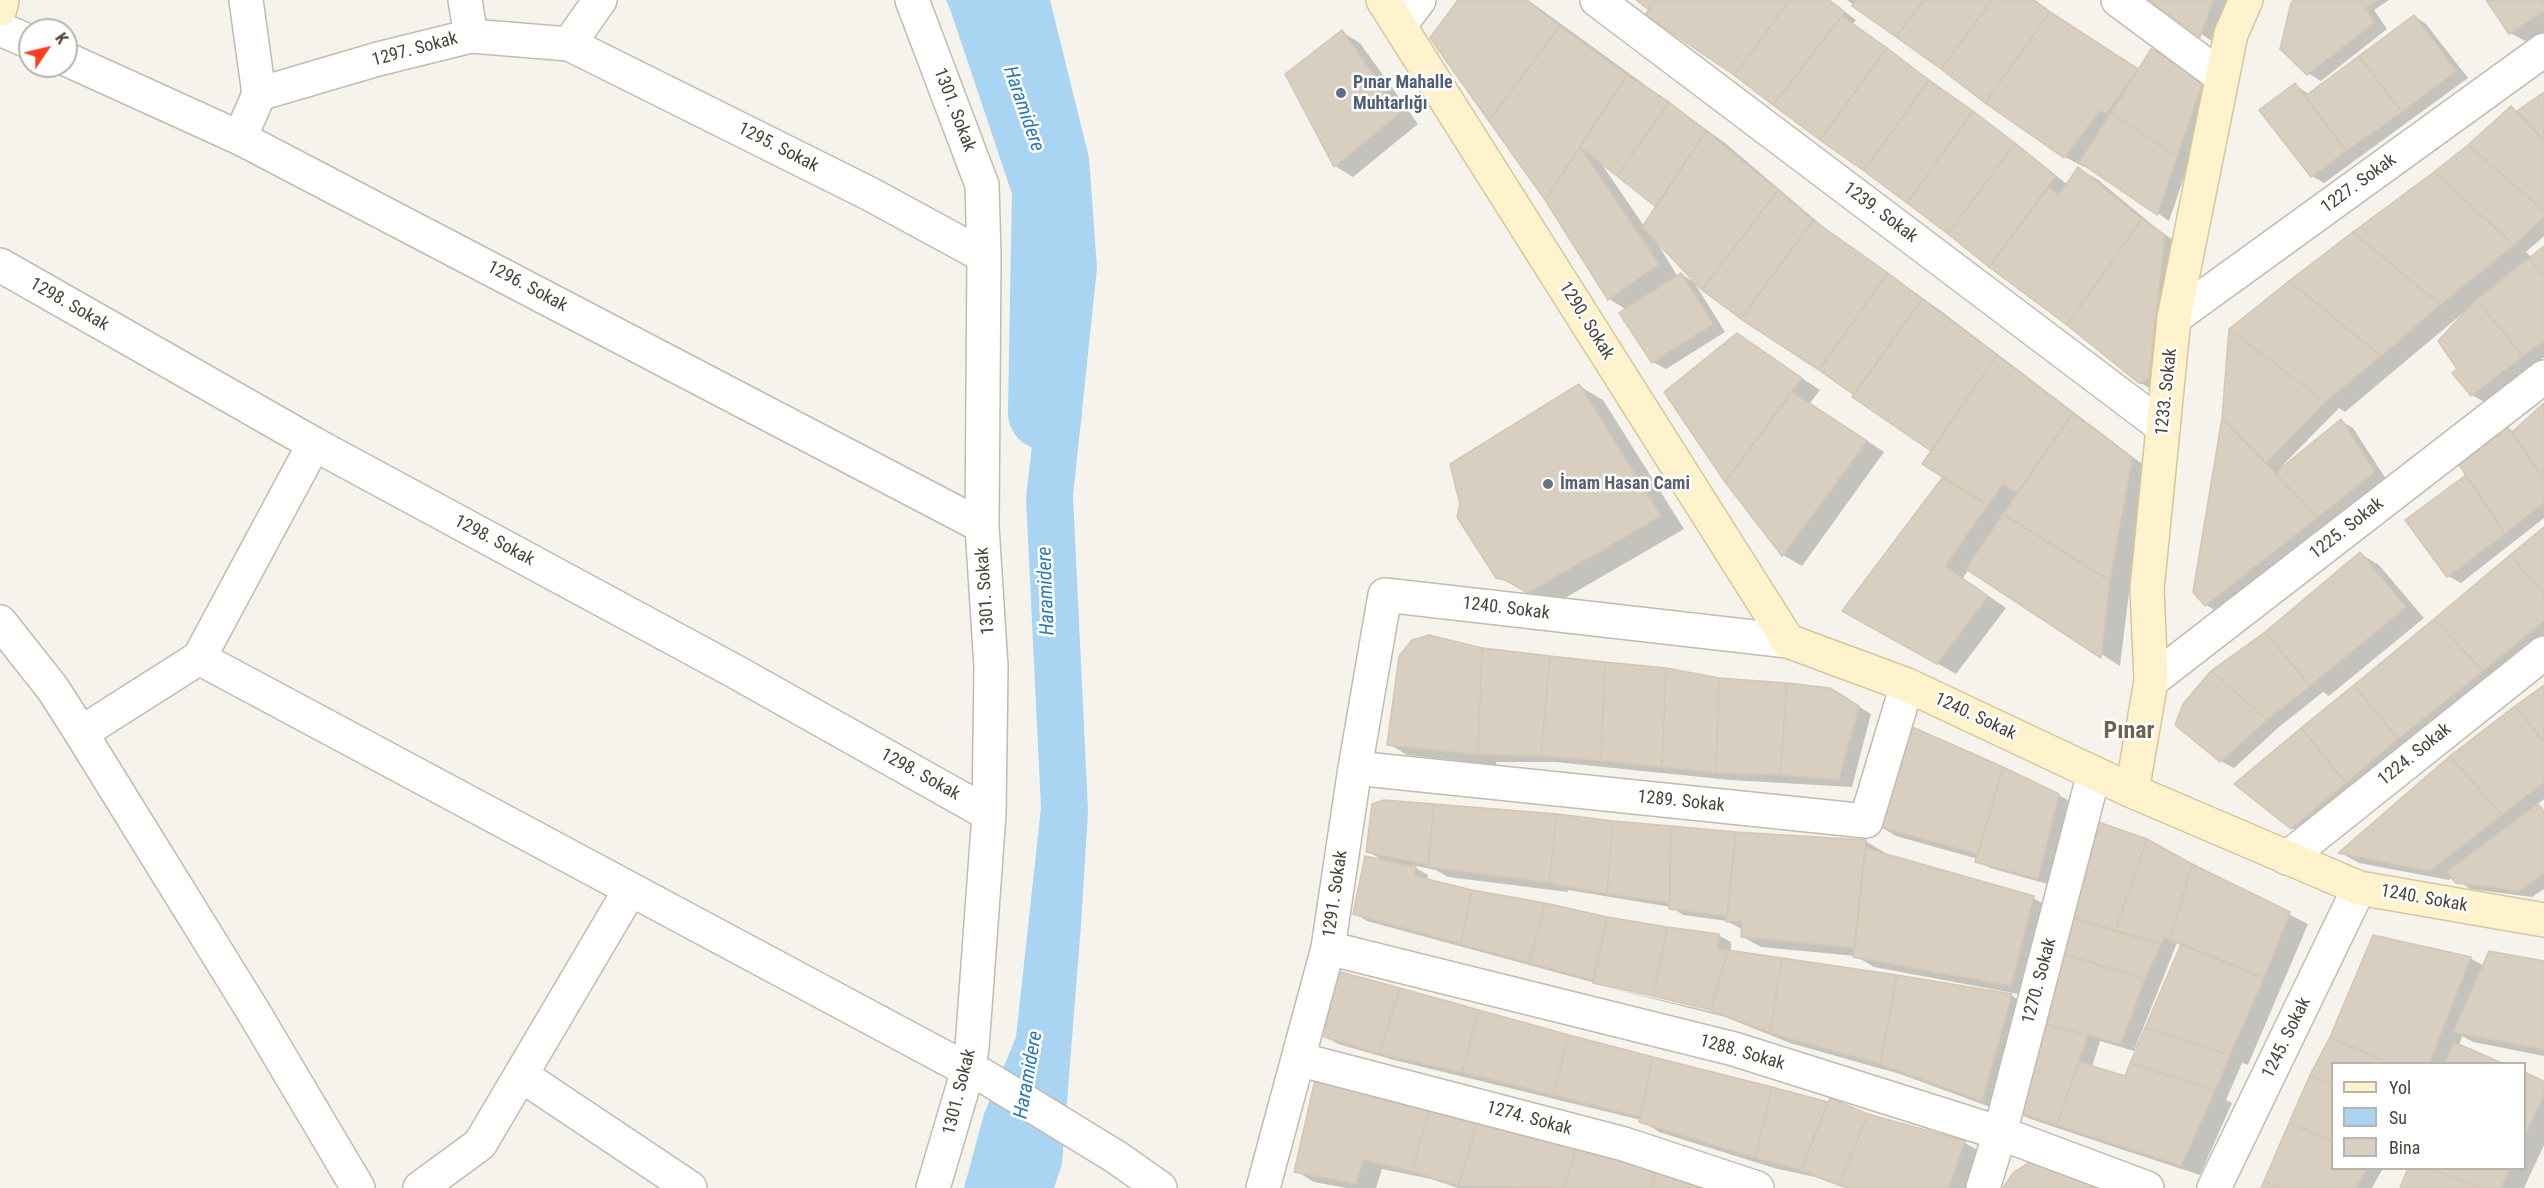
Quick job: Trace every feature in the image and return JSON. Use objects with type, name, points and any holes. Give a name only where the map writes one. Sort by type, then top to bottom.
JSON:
[{"type":"street","points":[[0,9],[2,0]]},
{"type":"street","points":[[240,138],[260,94],[246,0]]},
{"type":"street","points":[[465,0],[471,36]]},
{"type":"street","points":[[569,44],[600,0]]},
{"type":"street","name":"1301. Sokak","points":[[912,0],[982,185],[984,256],[982,526],[991,667],[989,814],[972,1048],[975,1072],[933,1188]]},
{"type":"street","name":"1239. Sokak","points":[[1597,0],[2163,427]]},
{"type":"street","points":[[2118,0],[2222,77]]},
{"type":"street","name":"1233. Sokak","points":[[2132,791],[2151,681],[2148,589],[2174,318],[2231,34],[2246,0]]},
{"type":"street","name":"1290. Sokak","points":[[1401,8],[1788,641]]},
{"type":"street","points":[[0,29],[18,37]]},
{"type":"street","name":"1297. Sokak","points":[[260,94],[378,59],[471,36],[569,44]]},
{"type":"street","name":"1295. Sokak","points":[[569,44],[870,194],[984,256]]},
{"type":"street","name":"1227. Sokak","points":[[2174,318],[2544,50]]},
{"type":"street","name":"1296. Sokak","points":[[78,64],[240,138],[982,526]]},
{"type":"street","name":"1298. Sokak","points":[[0,266],[314,444],[735,672],[989,814]]},
{"type":"street","name":"1225. Sokak","points":[[2151,681],[2544,377]]},
{"type":"street","points":[[81,733],[199,658],[314,444]]},
{"type":"street","name":"1240. Sokak","points":[[1385,595],[1788,641],[1907,685],[2132,791],[2359,888],[2544,920]]},
{"type":"street","name":"1291. Sokak","points":[[1263,1188],[1328,948],[1355,768],[1385,595]]},
{"type":"street","points":[[0,622],[53,689],[81,733],[253,1011],[358,1188]]},
{"type":"street","name":"1224. Sokak","points":[[2287,858],[2544,653]]},
{"type":"street","points":[[199,658],[630,890],[975,1072],[1116,1157],[1160,1188]]},
{"type":"street","name":"1289. Sokak","points":[[1355,768],[1866,820],[1907,685]]},
{"type":"street","name":"1270. Sokak","points":[[1983,1188],[2000,1133],[2094,773]]},
{"type":"street","name":"1245. Sokak","points":[[2214,1188],[2359,888]]},
{"type":"street","points":[[420,1188],[480,1144],[630,890]]},
{"type":"street","name":"1288. Sokak","points":[[1328,948],[1734,1049],[2000,1133],[2147,1188]]},
{"type":"street","name":"1274. Sokak","points":[[1298,1059],[1624,1144],[1757,1188]]},
{"type":"street","points":[[521,1075],[690,1188]]},
{"type":"water","points":[[946,0],[1050,0],[1089,158],[1097,268],[1073,496],[1088,810],[1062,1164],[1054,1188],[964,1188],[984,1114],[1016,1037],[1041,808],[1026,498],[1055,244]]},
{"type":"building","points":[[1458,0],[1526,0],[1560,26],[1489,121],[1430,38]]},
{"type":"building","points":[[1636,0],[1656,0],[1649,10]]},
{"type":"building","points":[[1656,0],[1790,0],[1734,75],[1645,15]]},
{"type":"building","points":[[1790,0],[1829,0],[1845,12],[1773,105],[1734,75]]},
{"type":"building","points":[[1856,0],[1924,0],[1896,37],[1852,6]]},
{"type":"building","points":[[1924,0],[1992,0],[1941,69],[1896,37]]},
{"type":"building","points":[[1992,0],[2034,0],[2050,12],[1985,103],[1941,69]]},
{"type":"building","points":[[2149,0],[2213,0],[2200,37]]},
{"type":"building","points":[[2294,0],[2360,0],[2375,22],[2307,75],[2280,49],[2291,3]]},
{"type":"building","points":[[2360,0],[2379,0],[2366,8]]},
{"type":"building","points":[[2486,0],[2544,0],[2544,11],[2509,34]]},
{"type":"building","points":[[2050,12],[2138,69],[2106,114],[2100,110],[2064,158],[1985,103]]},
{"type":"building","points":[[2414,15],[2456,71],[2402,112],[2359,56]]},
{"type":"building","points":[[1842,16],[1887,48],[1820,140],[1773,105]]},
{"type":"building","points":[[1560,26],[1627,75],[1545,200],[1489,121]]},
{"type":"building","name":"Pınar Mahalle Muhtarlığı","points":[[1342,30],[1400,113],[1334,167],[1285,74]]},
{"type":"building","points":[[1887,48],[1929,80],[1864,171],[1820,140]]},
{"type":"building","points":[[2151,49],[2205,76],[2177,157],[2111,113]]},
{"type":"building","points":[[2359,56],[2402,112],[2346,151],[2305,96]]},
{"type":"building","points":[[1627,75],[1669,102],[1617,176],[1580,147]]},
{"type":"building","points":[[1929,80],[1973,111],[1907,203],[1864,171]]},
{"type":"building","points":[[2295,83],[2346,151],[2311,177],[2259,110]]},
{"type":"building","points":[[2544,92],[2544,140],[2517,111]]},
{"type":"building","points":[[1669,102],[1706,131],[1656,207],[1617,176]]},
{"type":"building","points":[[2511,106],[2544,141],[2544,211],[2468,145]]},
{"type":"building","points":[[1973,111],[2015,143],[1948,234],[1907,203]]},
{"type":"building","points":[[2111,113],[2177,157],[2157,215],[2079,162]]},
{"type":"building","points":[[1706,131],[1778,190],[1702,290],[1642,227]]},
{"type":"building","points":[[2015,143],[2056,176],[1989,267],[1948,234]]},
{"type":"building","points":[[2468,145],[2544,211],[2544,217],[2514,245],[2434,172]]},
{"type":"building","points":[[1580,147],[1659,264],[1608,300],[1545,200]]},
{"type":"building","points":[[2078,167],[2142,219],[2067,325],[1989,267],[2049,187],[2059,195]]},
{"type":"building","points":[[2434,172],[2514,245],[2440,305],[2353,232]]},
{"type":"building","points":[[1778,190],[1813,220],[1741,319],[1702,290]]},
{"type":"building","points":[[2142,219],[2165,235],[2149,377],[2140,384],[2067,325]]},
{"type":"building","points":[[1813,220],[1888,273],[1819,370],[1741,319]]},
{"type":"building","points":[[2353,232],[2440,305],[2381,356],[2289,281]]},
{"type":"building","points":[[2544,246],[2544,276],[2529,258]]},
{"type":"building","points":[[2529,258],[2544,276],[2544,340],[2523,356],[2476,300]]},
{"type":"building","points":[[1681,273],[1713,324],[1652,363],[1619,313]]},
{"type":"building","points":[[1888,273],[1922,299],[1854,395],[1819,370]]},
{"type":"building","points":[[2289,281],[2381,356],[2325,402],[2229,329]]},
{"type":"building","points":[[1922,299],[1997,355],[1931,451],[1852,397]]},
{"type":"building","points":[[2476,300],[2523,356],[2471,396],[2452,373],[2457,369],[2438,341]]},
{"type":"building","points":[[2229,329],[2325,402],[2266,463],[2222,418]]},
{"type":"building","points":[[1737,333],[1802,378],[1725,482],[1664,392]]},
{"type":"building","points":[[1997,355],[2073,413],[2017,493],[2003,484],[1988,505],[1922,464]]},
{"type":"building","name":"İmam Hasan Cami","points":[[1579,384],[1661,516],[1528,593],[1506,580],[1496,578],[1457,517],[1460,504],[1450,464]]},
{"type":"building","points":[[1792,392],[1867,441],[1782,556],[1725,482]]},
{"type":"building","points":[[2544,403],[2544,479],[2512,432]]},
{"type":"building","points":[[2073,413],[2132,458],[2110,581],[2003,514]]},
{"type":"building","points":[[2222,418],[2318,517],[2205,606],[2193,592]]},
{"type":"building","points":[[2341,419],[2375,472],[2318,517],[2275,473]]},
{"type":"building","points":[[2507,426],[2544,479],[2544,502],[2505,534],[2459,465]]},
{"type":"building","points":[[2466,475],[2505,534],[2447,577],[2405,520]]},
{"type":"building","points":[[1942,478],[1988,505],[1945,566],[1988,596],[1937,664],[1842,611]]},
{"type":"building","points":[[2003,514],[2110,581],[2101,658],[1966,569]]},
{"type":"building","points":[[2544,527],[2544,594],[2510,555]]},
{"type":"building","points":[[2360,552],[2406,607],[2310,686],[2265,632]]},
{"type":"building","points":[[2510,555],[2544,594],[2544,621],[2483,671],[2434,619]]},
{"type":"building","points":[[2434,619],[2483,671],[2398,739],[2354,685]]},
{"type":"building","points":[[2265,632],[2310,686],[2267,720],[2211,671]]},
{"type":"building","points":[[1429,635],[1482,648],[1478,755],[1387,745],[1399,656],[1412,640]]},
{"type":"building","points":[[1482,648],[1550,656],[1541,756],[1478,755]]},
{"type":"building","points":[[1550,656],[1605,662],[1601,761],[1541,756]]},
{"type":"building","points":[[1605,662],[1666,668],[1662,767],[1601,761]]},
{"type":"building","points":[[1666,668],[1719,678],[1716,773],[1662,767]]},
{"type":"building","points":[[2211,671],[2267,720],[2220,762],[2175,725],[2183,704]]},
{"type":"building","points":[[1719,678],[1787,683],[1780,775],[1716,773]]},
{"type":"building","points":[[1787,683],[1830,688],[1859,706],[1839,780],[1780,775]]},
{"type":"building","points":[[2354,685],[2398,739],[2346,783],[2301,728]]},
{"type":"building","points":[[2544,685],[2544,742],[2515,706]]},
{"type":"building","points":[[2515,706],[2544,742],[2544,782],[2502,815],[2450,756]]},
{"type":"building","points":[[1910,726],[2003,767],[1978,854],[1876,826]]},
{"type":"building","points":[[2301,728],[2346,783],[2291,829],[2234,784]]},
{"type":"building","points":[[2450,756],[2502,815],[2430,871],[2338,853]]},
{"type":"building","points":[[2003,767],[2059,794],[2038,879],[1975,862]]},
{"type":"building","points":[[1384,800],[1434,804],[1428,865],[1366,852],[1372,804]]},
{"type":"building","points":[[1434,804],[1557,814],[1549,883],[1428,867]]},
{"type":"building","points":[[2538,804],[2544,811],[2544,873],[2519,891],[2456,883],[2446,872]]},
{"type":"building","points":[[1557,814],[1613,821],[1607,894],[1549,883]]},
{"type":"building","points":[[2090,819],[2147,839],[2115,931],[2064,915]]},
{"type":"building","points":[[1613,821],[1671,826],[1670,903],[1607,894]]},
{"type":"building","points":[[1671,826],[1736,832],[1727,916],[1669,909]]},
{"type":"building","points":[[1736,832],[1866,840],[1855,948],[1741,937],[1742,921],[1726,922]]},
{"type":"building","points":[[2147,839],[2192,864],[2170,940],[2164,937],[2161,944],[2115,931]]},
{"type":"building","points":[[1865,848],[2034,896],[2011,986],[1853,957]]},
{"type":"building","points":[[1365,856],[1416,867],[1415,876],[1472,890],[1461,944],[1353,914]]},
{"type":"building","points":[[2192,864],[2290,912],[2264,978],[2170,940]]},
{"type":"building","points":[[1472,890],[1545,903],[1529,963],[1461,944]]},
{"type":"building","points":[[1545,903],[1607,917],[1593,980],[1529,963]]},
{"type":"building","points":[[2064,915],[2161,944],[2145,979],[2054,951]]},
{"type":"building","points":[[1607,917],[1667,927],[1653,996],[1593,983]]},
{"type":"building","points":[[1667,927],[1719,934],[1718,949],[1728,950],[1711,1010],[1653,996]]},
{"type":"building","points":[[2373,935],[2471,957],[2430,1062],[2386,1062],[2330,1037]]},
{"type":"building","points":[[2181,944],[2264,978],[2230,1055],[2145,1028]]},
{"type":"building","points":[[1728,950],[1782,958],[1770,1033],[1711,1010]]},
{"type":"building","points":[[2054,951],[2145,979],[2121,1044],[2038,1022]]},
{"type":"building","points":[[2489,951],[2544,961],[2544,1050],[2453,1032]]},
{"type":"building","points":[[1782,958],[1897,975],[1880,1064],[1770,1033]]},
{"type":"building","points":[[1337,971],[1400,988],[1379,1054],[1324,1037]]},
{"type":"building","points":[[1897,975],[2012,994],[1982,1101],[1880,1064]]},
{"type":"building","points":[[1400,988],[1479,1010],[1462,1072],[1379,1054]]},
{"type":"building","points":[[1479,1010],[1569,1035],[1553,1095],[1462,1072]]},
{"type":"building","points":[[2038,1022],[2088,1035],[2057,1125],[2013,1111]]},
{"type":"building","points":[[2145,1028],[2230,1055],[2215,1091],[2130,1063]]},
{"type":"building","points":[[1569,1035],[1653,1057],[1640,1117],[1553,1095]]},
{"type":"building","points":[[2330,1037],[2386,1062],[2331,1062],[2331,1085],[2310,1075]]},
{"type":"building","points":[[2454,1042],[2499,1062],[2445,1062]]},
{"type":"building","points":[[1653,1057],[1772,1087],[1755,1158],[1639,1122]]},
{"type":"building","points":[[2079,1062],[2125,1076],[2130,1063],[2215,1091],[2181,1166],[2057,1125]]},
{"type":"building","points":[[2526,1073],[2544,1081],[2544,1094],[2526,1133]]},
{"type":"building","points":[[2310,1075],[2331,1085],[2331,1141],[2289,1123]]},
{"type":"building","points":[[1315,1080],[1430,1107],[1412,1171],[1363,1160],[1356,1184],[1294,1172]]},
{"type":"building","points":[[1772,1087],[1828,1102],[1801,1170],[1755,1158]]},
{"type":"building","points":[[1830,1098],[1868,1114],[1839,1185],[1801,1170]]},
{"type":"building","points":[[1430,1107],[1479,1118],[1458,1186],[1412,1171]]},
{"type":"building","points":[[1868,1114],[1965,1141],[1949,1188],[1850,1188],[1839,1185]]},
{"type":"building","points":[[1479,1118],[1577,1145],[1564,1188],[1458,1186]]},
{"type":"building","points":[[2289,1123],[2331,1141],[2331,1170],[2366,1170],[2356,1188],[2282,1188],[2264,1181]]},
{"type":"building","points":[[1577,1145],[1657,1166],[1651,1188],[1564,1188]]},
{"type":"building","points":[[2030,1162],[2046,1164],[2122,1188],[2003,1188],[2013,1173]]},
{"type":"building","points":[[1657,1166],[1728,1188],[1651,1188]]},
{"type":"building","points":[[2407,1170],[2435,1170],[2481,1188],[2400,1188]]},
{"type":"building","points":[[2435,1170],[2509,1170],[2501,1188],[2481,1188]]},
{"type":"building","points":[[2264,1181],[2282,1188],[2261,1188]]},
{"type":"waterway","name":"Haramidere","points":[[986,0],[1049,188],[1045,413]]},
{"type":"place","name":"Pınar Mahalle Muhtarlığı","points":[[1341,93]]},
{"type":"place","name":"İmam Hasan Cami","points":[[1548,484]]},
{"type":"district","name":"Pınar","points":[[2129,732]]}]
